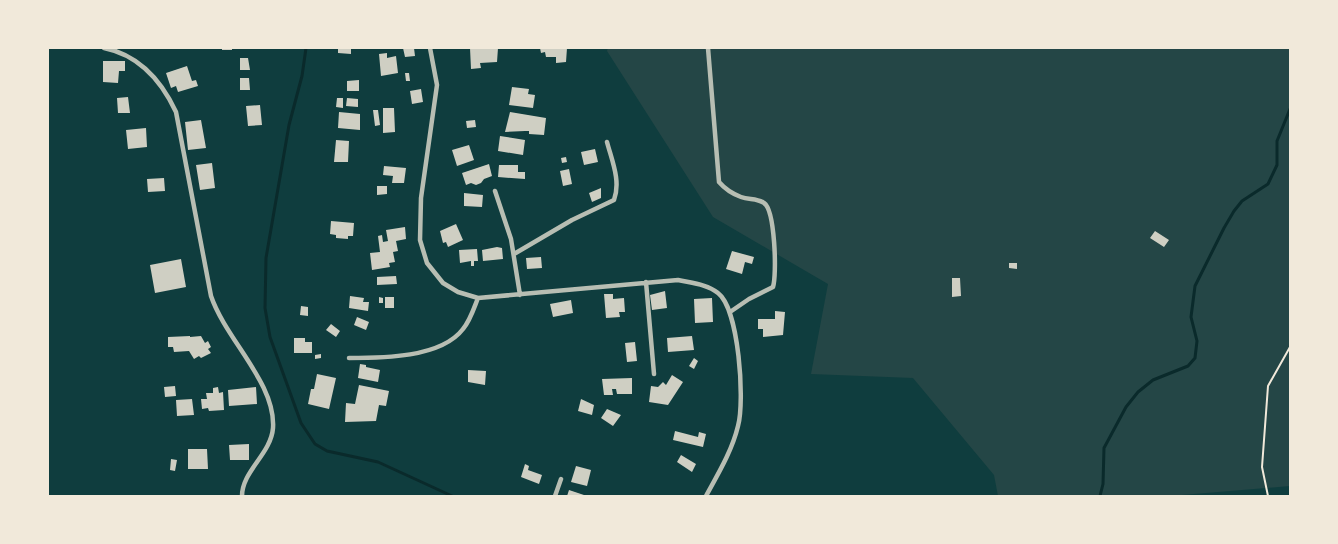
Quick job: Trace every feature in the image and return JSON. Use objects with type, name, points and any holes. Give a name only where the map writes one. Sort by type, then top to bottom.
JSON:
[{"type":"street","points":[[104,48],[131,58],[149,72],[166,92],[176,112],[211,296],[224,327],[268,395],[273,414],[272,431],[264,453],[244,485],[242,496]]},
{"type":"street","points":[[430,48],[437,85],[420,198],[420,240],[427,262],[443,283],[458,292],[478,298],[678,280],[706,286],[725,300],[730,312],[739,358],[741,390],[739,425],[730,449],[706,496]]},
{"type":"street","points":[[708,48],[719,182],[726,190],[741,197],[759,200],[766,204],[770,214],[776,278],[773,287],[749,299],[730,312]]},
{"type":"street","points":[[514,254],[572,220],[614,200],[618,190],[617,178],[607,142]]},
{"type":"street","points":[[495,191],[514,254],[520,294]]},
{"type":"street","points":[[646,282],[654,374]]},
{"type":"street","points":[[349,358],[396,358],[450,342],[464,329],[478,298]]},
{"type":"street","points":[[556,496],[561,479]]},
{"type":"path","points":[[1268,496],[1262,466],[1268,386],[1285,359],[1290,347]]},
{"type":"path","points":[[1285,359],[1290,355]]},
{"type":"shaded area","points":[[608,48],[1290,48],[1290,486],[1170,496],[998,496],[994,475],[913,378],[811,374],[828,284],[713,217],[607,51]]},
{"type":"building","points":[[222,48],[232,48],[232,50],[222,50]]},
{"type":"building","points":[[338,48],[351,48],[351,54],[338,53]]},
{"type":"building","points":[[403,48],[414,48],[415,56],[405,57]]},
{"type":"building","points":[[470,48],[498,48],[497,62],[480,63],[481,68],[471,69]]},
{"type":"building","points":[[540,48],[567,48],[566,62],[556,63],[556,57],[546,57],[545,52],[541,53]]},
{"type":"building","points":[[387,53],[387,58],[396,56],[398,73],[381,76],[379,54]]},
{"type":"building","points":[[240,58],[248,58],[250,70],[240,70]]},
{"type":"building","points":[[103,61],[125,61],[125,71],[119,71],[118,83],[103,82]]},
{"type":"building","points":[[187,66],[192,81],[196,80],[198,86],[178,92],[176,86],[171,88],[166,73]]},
{"type":"building","points":[[405,73],[409,73],[410,81],[406,81]]},
{"type":"building","points":[[240,78],[249,78],[250,90],[240,90]]},
{"type":"building","points":[[359,80],[359,91],[347,91],[347,81]]},
{"type":"building","points":[[512,87],[529,89],[528,94],[535,95],[533,108],[509,105]]},
{"type":"building","points":[[421,89],[423,102],[412,104],[410,91]]},
{"type":"building","points":[[128,97],[130,113],[118,113],[117,98]]},
{"type":"building","points":[[337,98],[343,98],[343,108],[336,107]]},
{"type":"building","points":[[347,98],[358,99],[358,107],[346,106]]},
{"type":"building","points":[[260,105],[262,125],[248,126],[246,106]]},
{"type":"building","points":[[383,108],[394,108],[395,132],[383,133]]},
{"type":"building","points":[[373,110],[378,110],[380,125],[375,126]]},
{"type":"building","points":[[339,112],[360,114],[360,130],[338,128]]},
{"type":"building","points":[[510,112],[546,118],[544,135],[529,134],[529,131],[505,132]]},
{"type":"building","points":[[201,120],[206,148],[188,150],[185,122]]},
{"type":"building","points":[[475,120],[476,127],[467,128],[466,121]]},
{"type":"building","points":[[146,128],[147,147],[128,149],[126,130]]},
{"type":"building","points":[[500,136],[525,140],[523,155],[498,151]]},
{"type":"building","points":[[336,140],[349,141],[348,162],[334,162]]},
{"type":"building","points":[[469,145],[474,160],[457,166],[452,150]]},
{"type":"building","points":[[595,149],[598,162],[584,165],[581,152]]},
{"type":"building","points":[[566,157],[567,162],[562,163],[561,158]]},
{"type":"building","points":[[212,163],[215,188],[200,190],[196,165]]},
{"type":"building","points":[[489,164],[492,176],[476,185],[471,183],[466,185],[462,173]]},
{"type":"building","points":[[499,165],[518,165],[518,172],[525,172],[525,179],[498,177]]},
{"type":"building","points":[[384,166],[406,168],[404,183],[392,183],[393,176],[383,175]]},
{"type":"building","points":[[569,169],[572,184],[563,186],[560,171]]},
{"type":"building","points":[[164,178],[165,191],[148,192],[147,179]]},
{"type":"building","points":[[377,186],[387,186],[387,194],[377,195]]},
{"type":"building","points":[[601,188],[601,198],[592,202],[589,193]]},
{"type":"building","points":[[464,193],[483,195],[482,207],[464,206]]},
{"type":"building","points":[[331,221],[354,223],[353,236],[348,236],[348,239],[336,238],[336,235],[330,234]]},
{"type":"building","points":[[456,224],[463,240],[448,247],[446,242],[443,243],[440,231]]},
{"type":"building","points":[[405,227],[406,239],[396,241],[398,251],[393,252],[395,262],[389,263],[390,267],[372,270],[370,253],[380,252],[378,236],[382,235],[383,242],[388,241],[386,230]]},
{"type":"building","points":[[1155,231],[1169,240],[1164,247],[1150,238]]},
{"type":"building","points":[[502,248],[503,259],[483,261],[482,250]]},
{"type":"building","points":[[477,249],[478,261],[474,261],[474,266],[471,266],[471,261],[460,263],[459,250]]},
{"type":"building","points":[[732,251],[754,257],[752,264],[745,262],[742,274],[726,269]]},
{"type":"building","points":[[541,257],[542,268],[527,269],[526,258]]},
{"type":"building","points":[[181,259],[186,287],[155,293],[150,265]]},
{"type":"building","points":[[1009,263],[1017,263],[1017,269],[1009,268]]},
{"type":"building","points":[[396,276],[397,284],[377,285],[377,277]]},
{"type":"building","points":[[952,278],[960,278],[961,296],[952,297]]},
{"type":"building","points":[[665,291],[667,308],[652,310],[650,295]]},
{"type":"building","points":[[604,294],[613,294],[613,299],[624,298],[625,312],[619,312],[620,317],[606,318]]},
{"type":"building","points":[[350,296],[364,298],[363,302],[369,302],[368,311],[349,308]]},
{"type":"building","points":[[379,297],[383,298],[383,303],[379,303]]},
{"type":"building","points":[[385,297],[394,297],[394,308],[385,308]]},
{"type":"building","points":[[712,298],[713,322],[695,323],[694,299]]},
{"type":"building","points":[[571,300],[573,313],[553,317],[550,304]]},
{"type":"building","points":[[301,306],[308,307],[308,316],[300,315]]},
{"type":"building","points":[[775,311],[785,312],[783,335],[763,337],[763,329],[758,329],[758,319],[775,319]]},
{"type":"building","points":[[357,317],[369,322],[366,330],[354,325]]},
{"type":"building","points":[[331,324],[340,331],[336,337],[326,330]]},
{"type":"building","points":[[201,336],[205,343],[208,341],[211,347],[208,349],[211,353],[194,359],[189,351],[174,352],[173,347],[168,347],[168,337]]},
{"type":"building","points":[[692,336],[694,350],[668,352],[667,338]]},
{"type":"building","points":[[294,338],[305,338],[305,342],[312,342],[312,353],[294,353]]},
{"type":"building","points":[[635,342],[637,361],[627,362],[625,343]]},
{"type":"building","points":[[321,354],[321,358],[315,359],[315,355]]},
{"type":"building","points":[[694,358],[698,361],[694,369],[689,366]]},
{"type":"building","points":[[360,364],[380,370],[378,382],[358,378]]},
{"type":"building","points":[[468,370],[486,371],[485,385],[468,382]]},
{"type":"building","points":[[317,374],[336,378],[329,409],[308,404]]},
{"type":"building","points":[[672,375],[683,382],[668,405],[649,402],[651,386],[658,387],[663,382],[666,385]]},
{"type":"building","points":[[632,378],[632,394],[617,394],[616,389],[612,389],[613,395],[604,395],[602,379]]},
{"type":"building","points":[[359,385],[389,391],[386,406],[379,405],[376,421],[345,422],[346,403],[355,404]]},
{"type":"building","points":[[175,386],[176,396],[165,397],[164,387]]},
{"type":"building","points":[[218,387],[219,393],[223,392],[224,410],[209,411],[208,408],[202,409],[201,399],[207,399],[206,393],[213,393],[213,388]]},
{"type":"building","points":[[256,387],[257,404],[229,406],[228,390]]},
{"type":"building","points":[[192,399],[194,415],[177,416],[176,400]]},
{"type":"building","points":[[581,399],[594,405],[592,415],[578,411]]},
{"type":"building","points":[[607,409],[621,415],[613,426],[601,418]]},
{"type":"building","points":[[675,431],[698,437],[699,432],[706,434],[703,447],[673,440]]},
{"type":"building","points":[[249,444],[249,460],[230,460],[229,445]]},
{"type":"building","points":[[188,449],[207,449],[208,469],[188,469]]},
{"type":"building","points":[[681,455],[696,464],[692,472],[677,462]]},
{"type":"building","points":[[171,459],[177,460],[175,471],[170,470]]},
{"type":"building","points":[[525,464],[529,466],[528,470],[542,475],[539,484],[521,477]]},
{"type":"building","points":[[576,466],[591,470],[587,486],[571,482]]},
{"type":"building","points":[[569,490],[587,496],[567,496]]},
{"type":"waterway","points":[[306,48],[302,76],[289,125],[266,258],[265,308],[270,337],[301,423],[315,444],[327,451],[378,462],[452,496]]},
{"type":"waterway","points":[[1100,496],[1103,484],[1104,448],[1126,407],[1138,392],[1153,380],[1188,366],[1195,358],[1197,341],[1191,317],[1195,286],[1234,211],[1242,201],[1268,184],[1277,165],[1277,141],[1290,109]]}]
